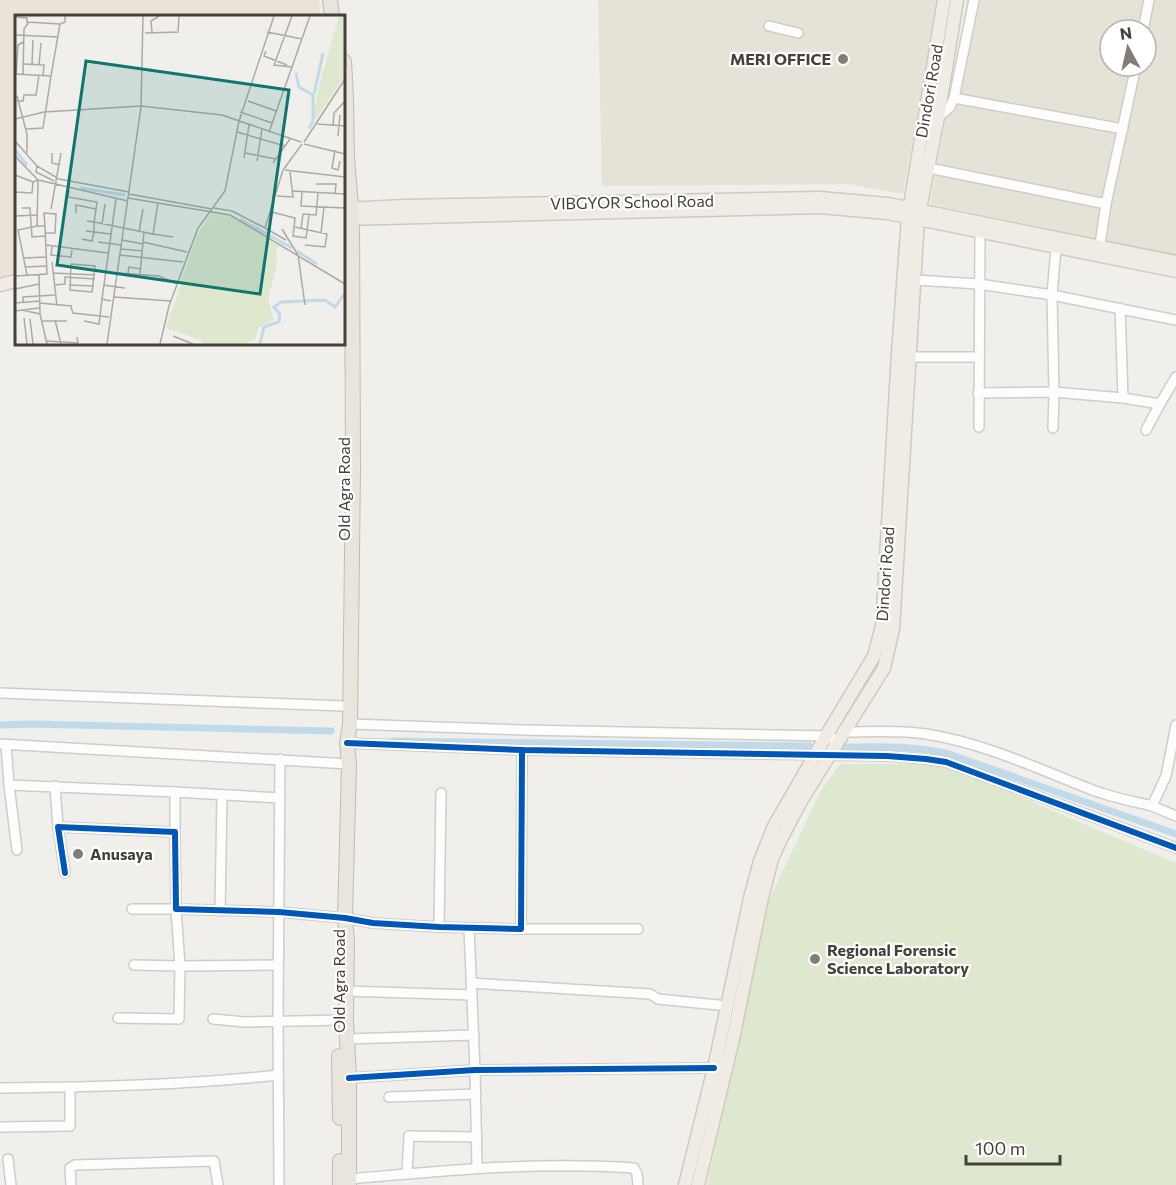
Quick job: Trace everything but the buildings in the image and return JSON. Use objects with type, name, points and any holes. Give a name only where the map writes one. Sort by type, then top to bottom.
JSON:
[{"type":"highway","points":[[330,0],[332,15]]},
{"type":"highway","points":[[339,0],[340,15]]},
{"type":"highway","points":[[345,80],[353,468],[347,707],[350,723],[345,764],[342,918],[347,941],[346,991],[342,1020],[347,1039],[349,1078],[346,1183]]},
{"type":"highway","name":"Old Agra Road","points":[[344,345],[347,707]]},
{"type":"highway","name":"Old Agra Road","points":[[342,918],[346,1183]]},
{"type":"main road","name":"Dindori Road","points":[[685,1185],[714,1068],[760,861],[774,826],[874,656],[882,626],[898,353],[914,214],[922,166],[924,116],[944,0]]},
{"type":"main road","points":[[922,166],[938,117],[957,0]]},
{"type":"main road","name":"VIBGYOR School Road","points":[[348,214],[404,206],[820,198],[888,204],[914,214]]},
{"type":"main road","points":[[914,214],[980,232],[1056,248],[1176,262]]},
{"type":"main road","points":[[914,214],[1098,252],[1176,271]]},
{"type":"main road","points":[[698,1185],[733,1039],[772,859],[790,821],[884,668],[893,629],[915,280],[914,214]]},
{"type":"main road","points":[[0,276],[15,273]]},
{"type":"main road","points":[[0,285],[15,281]]},
{"type":"street","points":[[924,116],[938,117],[950,107],[954,98],[974,0]]},
{"type":"street","points":[[1145,18],[1149,0]]},
{"type":"street","points":[[769,26],[798,33]]},
{"type":"street","points":[[1098,252],[1134,78]]},
{"type":"street","points":[[954,98],[1123,129]]},
{"type":"street","points":[[922,166],[1106,204]]},
{"type":"street","points":[[979,427],[980,232]]},
{"type":"street","points":[[1053,428],[1052,295],[1056,248]]},
{"type":"street","points":[[915,280],[980,284],[1052,295],[1176,320]]},
{"type":"street","points":[[1120,308],[1123,398]]},
{"type":"street","points":[[910,357],[979,357]]},
{"type":"street","points":[[1146,430],[1176,377]]},
{"type":"street","points":[[978,393],[1054,392],[1160,404]]},
{"type":"street","points":[[0,693],[347,707]]},
{"type":"street","points":[[350,723],[523,730],[841,737],[887,732],[923,733],[975,745],[1092,790],[1152,806],[1176,816]]},
{"type":"street","points":[[1152,806],[1166,776],[1176,725]]},
{"type":"street","points":[[347,743],[522,750],[887,756],[926,759],[946,762],[1176,848]]},
{"type":"street","points":[[17,850],[3,745],[345,764]]},
{"type":"street","points":[[520,929],[522,750]]},
{"type":"street","points":[[279,1185],[280,759]]},
{"type":"street","points":[[9,785],[280,798]]},
{"type":"street","points":[[55,786],[65,873]]},
{"type":"street","points":[[118,1018],[179,1019],[180,966],[176,909],[175,792]]},
{"type":"street","points":[[439,927],[441,793]]},
{"type":"street","points":[[220,911],[222,795]]},
{"type":"street","points":[[58,827],[175,832]]},
{"type":"street","points":[[132,909],[279,912],[373,923],[439,927],[638,929]]},
{"type":"street","points":[[469,928],[477,1168]]},
{"type":"street","points":[[134,965],[278,965]]},
{"type":"street","points":[[471,983],[650,994],[657,999],[728,1006]]},
{"type":"street","points":[[346,991],[472,994]]},
{"type":"street","points":[[213,1019],[246,1022],[342,1020]]},
{"type":"street","points":[[347,1039],[474,1035]]},
{"type":"street","points":[[349,1078],[475,1071],[714,1068]]},
{"type":"street","points":[[0,1088],[227,1080],[278,1075]]},
{"type":"street","points":[[0,1127],[70,1126],[70,1087]]},
{"type":"street","points":[[389,1097],[476,1094]]},
{"type":"street","points":[[407,1174],[409,1136],[477,1137]]},
{"type":"street","points":[[8,1159],[10,1185]]},
{"type":"street","points":[[71,1185],[70,1168],[75,1165],[214,1161],[218,1185]]},
{"type":"street","points":[[346,1183],[407,1174],[477,1168],[589,1165],[634,1167],[638,1185]]},
{"type":"shaded area","points":[[0,0],[319,0],[320,15],[15,15],[15,275],[0,279]]},
{"type":"shaded area","points":[[598,0],[938,0],[903,194],[849,184],[602,186]]},
{"type":"shaded area","points":[[967,0],[1176,0],[1176,255],[930,204]]},
{"type":"green space","points":[[840,764],[929,764],[966,774],[1176,863],[1176,1185],[707,1185],[769,900],[820,792]]},
{"type":"waterway","points":[[0,725],[331,731]]},
{"type":"waterway","points":[[393,741],[809,746]]},
{"type":"waterway","points":[[840,747],[909,748],[949,754],[1176,834]]},
{"type":"cycle path","points":[[347,743],[522,750],[887,756],[926,759],[946,762],[1176,848]]},
{"type":"cycle path","points":[[65,873],[58,827],[175,832],[176,909],[279,912],[373,923],[521,929],[522,750]]},
{"type":"cycle path","points":[[349,1078],[475,1070],[714,1068]]},
{"type":"place","name":"MERI OFFICE","points":[[843,59]]},
{"type":"place","name":"Anusaya","points":[[78,854]]},
{"type":"place","name":"Regional Forensic Science Laboratory","points":[[815,959]]}]
